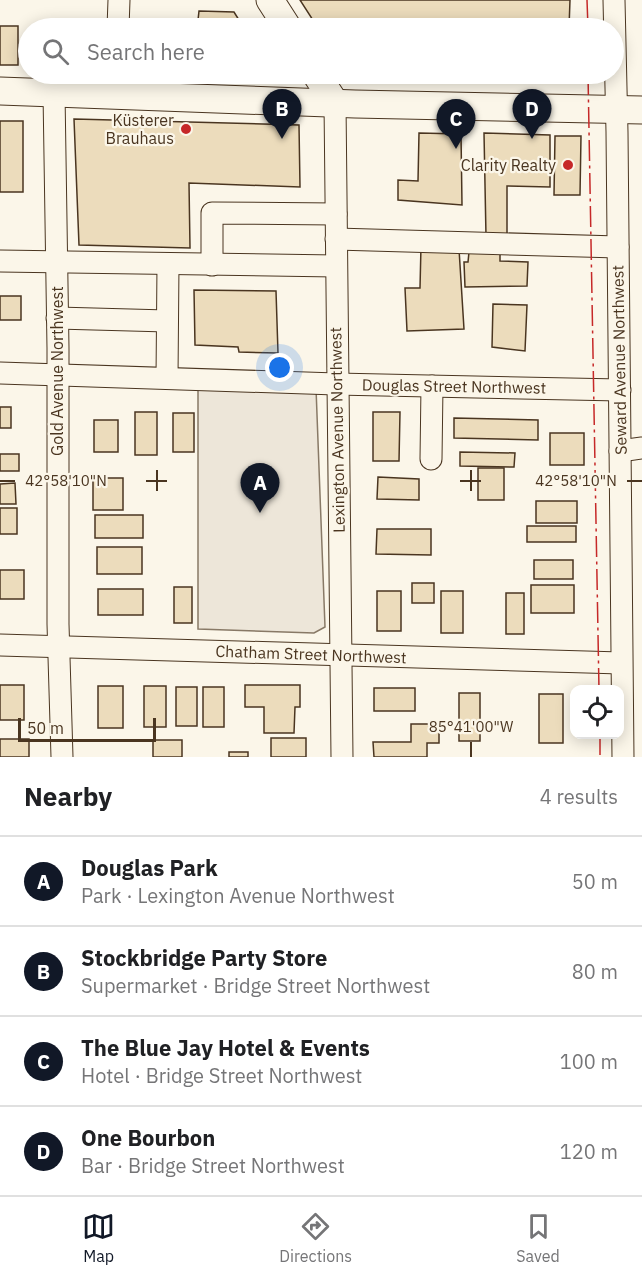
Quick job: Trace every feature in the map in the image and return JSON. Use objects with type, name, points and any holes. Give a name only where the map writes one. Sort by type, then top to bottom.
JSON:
[{"type":"main road","points":[[270,0],[282,18]]},
{"type":"main road","points":[[0,91],[54,93],[116,84],[335,103],[629,110]]},
{"type":"main road","points":[[323,84],[335,103]]},
{"type":"street","points":[[118,18],[119,0]]},
{"type":"street","name":"Seward Avenue Northwest","points":[[614,0],[616,18]]},
{"type":"street","name":"Seward Avenue Northwest","points":[[623,757],[618,247],[629,110],[624,73]]},
{"type":"street","name":"Gold Avenue Northwest","points":[[54,93],[62,757]]},
{"type":"street","name":"Lexington Avenue Northwest","points":[[335,103],[336,384],[342,757]]},
{"type":"street","points":[[212,265],[212,213],[336,214]]},
{"type":"street","points":[[336,239],[618,247]]},
{"type":"street","points":[[0,261],[336,266]]},
{"type":"street","points":[[167,378],[168,264]]},
{"type":"street","points":[[57,318],[168,321]]},
{"type":"street","name":"Douglas Street Northwest","points":[[0,373],[620,390]]},
{"type":"street","points":[[431,459],[432,386]]},
{"type":"street","points":[[620,452],[642,448]]},
{"type":"street","name":"Chatham Street Northwest","points":[[0,645],[621,663]]},
{"type":"shaded area","points":[[198,384],[316,388],[325,627],[314,633],[198,629]]},
{"type":"building","points":[[300,0],[570,0],[569,18],[312,18]]},
{"type":"building","points":[[199,11],[234,12],[238,18],[198,18]]},
{"type":"building","points":[[0,26],[18,26],[18,65],[0,65]]},
{"type":"building","points":[[74,119],[299,125],[300,187],[189,183],[190,248],[79,245]]},
{"type":"building","points":[[0,121],[23,121],[23,192],[0,192]]},
{"type":"building","points":[[419,133],[461,134],[462,205],[398,200],[398,180],[418,181]]},
{"type":"building","points":[[484,133],[550,135],[550,187],[507,186],[507,237],[486,236]]},
{"type":"building","name":"Clarity Realty","points":[[555,136],[581,136],[580,195],[554,195]]},
{"type":"building","points":[[421,246],[459,249],[464,329],[407,331],[405,288],[420,288]]},
{"type":"building","points":[[469,252],[500,252],[500,261],[528,262],[527,286],[465,287],[464,262],[468,262]]},
{"type":"building","points":[[194,290],[276,291],[278,353],[239,352],[238,347],[195,345]]},
{"type":"building","points":[[0,296],[21,296],[21,320],[0,320]]},
{"type":"building","points":[[493,304],[527,305],[525,351],[492,347]]},
{"type":"building","points":[[0,407],[11,407],[11,428],[0,428]]},
{"type":"building","points":[[135,412],[157,412],[157,455],[135,455]]},
{"type":"building","points":[[373,412],[400,412],[399,461],[373,461]]},
{"type":"building","points":[[173,413],[194,413],[194,452],[173,452]]},
{"type":"building","points":[[454,418],[538,420],[538,440],[454,438]]},
{"type":"building","points":[[94,420],[118,420],[118,452],[94,452]]},
{"type":"building","points":[[550,433],[584,433],[584,465],[550,465]]},
{"type":"building","points":[[460,452],[515,453],[514,467],[460,466]]},
{"type":"building","points":[[0,454],[19,454],[19,471],[0,471]]},
{"type":"building","points":[[478,468],[504,468],[504,500],[478,500]]},
{"type":"building","points":[[378,477],[419,479],[419,500],[377,499]]},
{"type":"building","points":[[93,478],[123,478],[123,510],[93,510]]},
{"type":"building","points":[[15,483],[16,504],[0,504],[0,484]]},
{"type":"building","points":[[536,501],[577,501],[577,523],[536,523]]},
{"type":"building","points":[[0,508],[17,508],[17,534],[0,534]]},
{"type":"building","points":[[95,515],[143,515],[143,538],[95,538]]},
{"type":"building","points":[[527,526],[576,526],[576,542],[527,542]]},
{"type":"building","points":[[377,529],[431,529],[431,555],[376,554]]},
{"type":"building","points":[[97,547],[142,547],[142,574],[97,574]]},
{"type":"building","points":[[534,560],[573,560],[573,579],[534,579]]},
{"type":"building","points":[[0,570],[24,570],[24,599],[0,599]]},
{"type":"building","points":[[412,583],[434,583],[434,603],[412,603]]},
{"type":"building","points":[[531,585],[574,585],[574,613],[531,613]]},
{"type":"building","points":[[174,587],[192,587],[192,623],[174,623]]},
{"type":"building","points":[[98,589],[143,589],[143,615],[98,615]]},
{"type":"building","points":[[377,591],[401,591],[401,631],[377,631]]},
{"type":"building","points":[[441,591],[463,591],[463,633],[441,633]]},
{"type":"building","points":[[506,593],[524,593],[524,634],[506,634]]},
{"type":"building","points":[[0,685],[24,685],[24,720],[0,720]]},
{"type":"building","points":[[245,685],[300,685],[300,707],[295,707],[294,733],[264,733],[264,707],[245,707]]},
{"type":"building","points":[[98,686],[123,686],[123,728],[98,728]]},
{"type":"building","points":[[144,686],[166,686],[166,727],[144,727]]},
{"type":"building","points":[[176,687],[197,687],[197,726],[176,726]]},
{"type":"building","points":[[203,687],[224,687],[224,727],[203,727]]},
{"type":"building","points":[[374,688],[415,688],[415,711],[374,711]]},
{"type":"building","points":[[459,693],[480,693],[480,741],[459,741]]},
{"type":"building","points":[[539,694],[563,694],[563,743],[539,743]]},
{"type":"building","points":[[411,724],[439,724],[439,743],[427,743],[427,757],[374,757],[373,742],[411,742]]},
{"type":"building","points":[[271,738],[306,738],[306,757],[271,757]]},
{"type":"building","points":[[0,739],[29,739],[29,757],[0,757]]},
{"type":"building","points":[[153,740],[182,740],[182,757],[153,757]]},
{"type":"building","points":[[229,752],[248,752],[248,757],[229,757]]},
{"type":"power","points":[[587,0],[588,18]]},
{"type":"power","points":[[588,84],[599,685]]},
{"type":"power","points":[[600,739],[600,757]]},
{"type":"place","name":"Küsterer Brauhaus","points":[[186,129]]},
{"type":"place","name":"Stockbridge Party Store","points":[[282,139]]},
{"type":"place","name":"One Bourbon","points":[[532,139]]},
{"type":"place","name":"The Blue Jay Hotel & Events","points":[[456,149]]},
{"type":"place","name":"Clarity Realty","points":[[568,165]]},
{"type":"place","name":"Douglas Park","points":[[260,513]]}]
